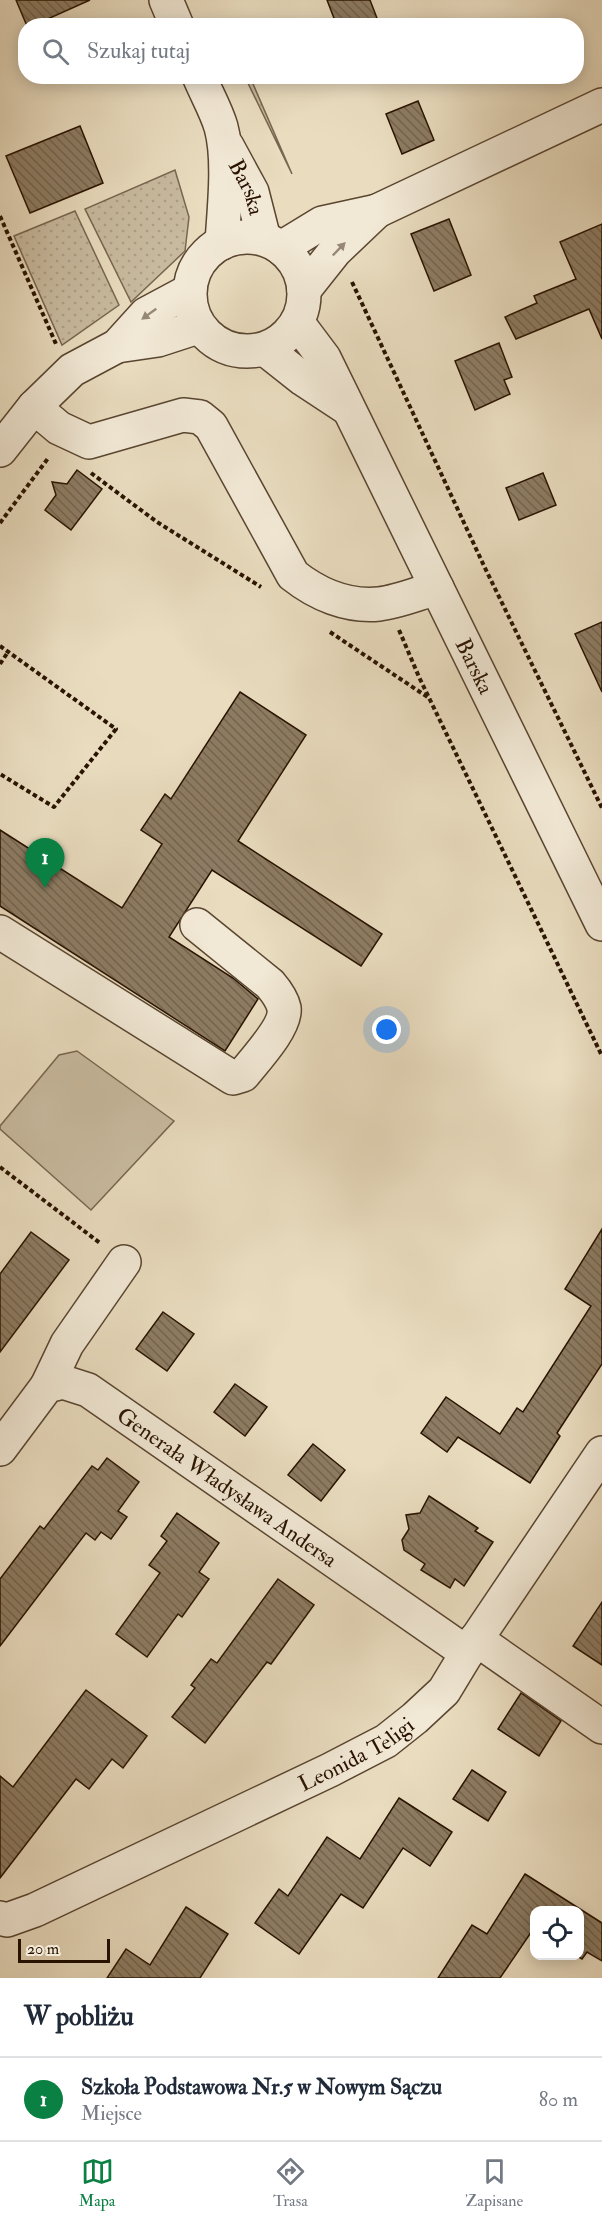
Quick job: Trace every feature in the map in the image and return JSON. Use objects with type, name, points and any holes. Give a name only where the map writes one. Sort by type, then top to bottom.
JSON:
[{"type":"street","points":[[166,0],[174,18]]},
{"type":"street","name":"Barska","points":[[202,84],[224,139],[252,192],[273,244]]},
{"type":"street","points":[[273,244],[322,222],[377,211],[602,105]]},
{"type":"street","name":"Barska","points":[[222,243],[225,195],[224,139]]},
{"type":"street","points":[[304,290],[335,251],[377,211]]},
{"type":"street","points":[[246,237],[273,244],[294,261],[301,276],[304,290],[303,309],[297,322],[285,337],[265,349],[249,352],[230,350],[212,341],[198,327],[190,309],[189,291],[193,274],[201,259],[214,247],[229,239],[246,237]]},
{"type":"street","points":[[0,450],[34,407],[72,370],[117,346],[146,314],[189,291]]},
{"type":"street","name":"Barska","points":[[297,322],[324,358],[602,924]]},
{"type":"street","points":[[117,346],[158,340],[198,327]]},
{"type":"street","points":[[265,349],[303,379],[347,408]]},
{"type":"street","points":[[34,407],[59,428],[89,442],[183,415],[200,417],[211,426],[293,575],[308,587],[332,598],[356,603],[379,604],[437,588]]},
{"type":"street","points":[[0,932],[233,1078],[243,1075],[282,1023],[284,1010],[279,995],[270,984],[197,925]]},
{"type":"street","points":[[0,1449],[47,1386],[67,1344],[124,1262]]},
{"type":"street","name":"Generała Władysława Andersa","points":[[47,1386],[63,1382],[88,1390],[471,1646],[602,1727]]},
{"type":"street","name":"Leonida Teligi","points":[[0,1918],[7,1920],[34,1910],[320,1775],[386,1741],[416,1718],[444,1691],[471,1646],[602,1453]]},
{"type":"path","points":[[0,216],[60,352]]},
{"type":"path","points":[[349,275],[485,568],[602,808]]},
{"type":"path","points":[[0,523],[67,432]]},
{"type":"path","points":[[90,472],[157,522],[263,588]]},
{"type":"path","points":[[387,602],[430,699],[602,1056]]},
{"type":"path","points":[[327,630],[430,699]]},
{"type":"path","points":[[0,646],[116,729],[54,807],[0,774]]},
{"type":"path","points":[[0,664],[8,652]]},
{"type":"path","points":[[0,1167],[124,1262]]},
{"type":"shaded area","points":[[248,84],[253,84],[292,174]]},
{"type":"shaded area","points":[[175,170],[189,217],[185,251],[131,302],[85,209]]},
{"type":"shaded area","points":[[75,211],[119,305],[62,345],[14,236]]},
{"type":"shaded area","points":[[77,1051],[174,1121],[91,1210],[0,1129],[0,1126],[59,1055]]},
{"type":"building","points":[[16,0],[90,0],[50,18],[24,18]]},
{"type":"building","points":[[327,0],[370,0],[377,18],[334,18]]},
{"type":"building","points":[[418,101],[434,140],[402,154],[386,114]]},
{"type":"building","points":[[80,126],[103,183],[30,213],[6,156]]},
{"type":"building","points":[[449,219],[471,275],[434,291],[411,234]]},
{"type":"building","points":[[602,224],[602,339],[589,309],[516,339],[505,317],[537,303],[534,296],[576,279],[560,242]]},
{"type":"building","points":[[499,343],[512,377],[504,380],[510,394],[475,410],[455,361]]},
{"type":"building","points":[[77,470],[102,489],[71,530],[45,510],[56,495],[52,482],[67,484]]},
{"type":"building","points":[[543,473],[556,505],[519,520],[506,488]]},
{"type":"building","points":[[602,622],[602,692],[575,634]]},
{"type":"building","points":[[240,692],[306,735],[238,841],[382,934],[361,966],[212,870],[169,937],[233,978],[258,999],[225,1051],[0,906],[0,830],[122,908],[162,844],[141,830],[165,794],[171,799]]},
{"type":"building","points":[[602,1229],[602,1364],[557,1433],[560,1436],[530,1483],[458,1437],[447,1452],[421,1433],[446,1397],[500,1434],[517,1408],[523,1412],[591,1306],[565,1289]]},
{"type":"building","points":[[31,1232],[69,1260],[0,1352],[0,1274]]},
{"type":"building","points":[[163,1312],[194,1334],[167,1371],[136,1349]]},
{"type":"building","points":[[235,1384],[267,1407],[245,1436],[214,1412]]},
{"type":"building","points":[[313,1444],[345,1470],[321,1501],[288,1475]]},
{"type":"building","points":[[107,1458],[139,1482],[118,1511],[127,1517],[111,1539],[101,1532],[95,1540],[86,1533],[0,1646],[0,1579],[40,1526],[44,1529],[92,1466],[98,1470]]},
{"type":"building","points":[[429,1496],[478,1528],[475,1531],[493,1542],[464,1586],[455,1579],[450,1588],[421,1570],[425,1564],[404,1550],[402,1540],[409,1529],[406,1515],[420,1513]]},
{"type":"building","points":[[177,1513],[219,1543],[199,1572],[209,1579],[182,1617],[178,1614],[147,1657],[116,1634],[160,1573],[149,1565],[167,1541],[161,1536]]},
{"type":"building","points":[[278,1579],[314,1605],[271,1664],[267,1662],[205,1743],[172,1717],[195,1688],[191,1685],[211,1659],[217,1663]]},
{"type":"building","points":[[602,1602],[602,1665],[573,1646]]},
{"type":"building","points":[[86,1690],[147,1736],[123,1768],[112,1759],[89,1789],[76,1779],[0,1878],[0,1776],[13,1787]]},
{"type":"building","points":[[521,1693],[561,1721],[539,1756],[498,1729]]},
{"type":"building","points":[[472,1770],[506,1792],[488,1821],[453,1799]]},
{"type":"building","points":[[399,1798],[452,1832],[430,1866],[403,1848],[363,1908],[341,1894],[299,1954],[255,1923],[279,1889],[288,1896],[327,1837],[360,1859]]},
{"type":"building","points":[[525,1874],[575,1906],[530,1906],[530,1934],[500,1978],[438,1978],[472,1925],[487,1934]]},
{"type":"building","points":[[186,1907],[228,1934],[200,1978],[107,1978],[126,1949],[150,1965]]},
{"type":"building","points":[[584,1912],[602,1923],[602,1961],[587,1952],[584,1956]]},
{"type":"place","name":"Szkoła Podstawowa Nr.5 w Nowym Sączu","points":[[45,888]]}]
